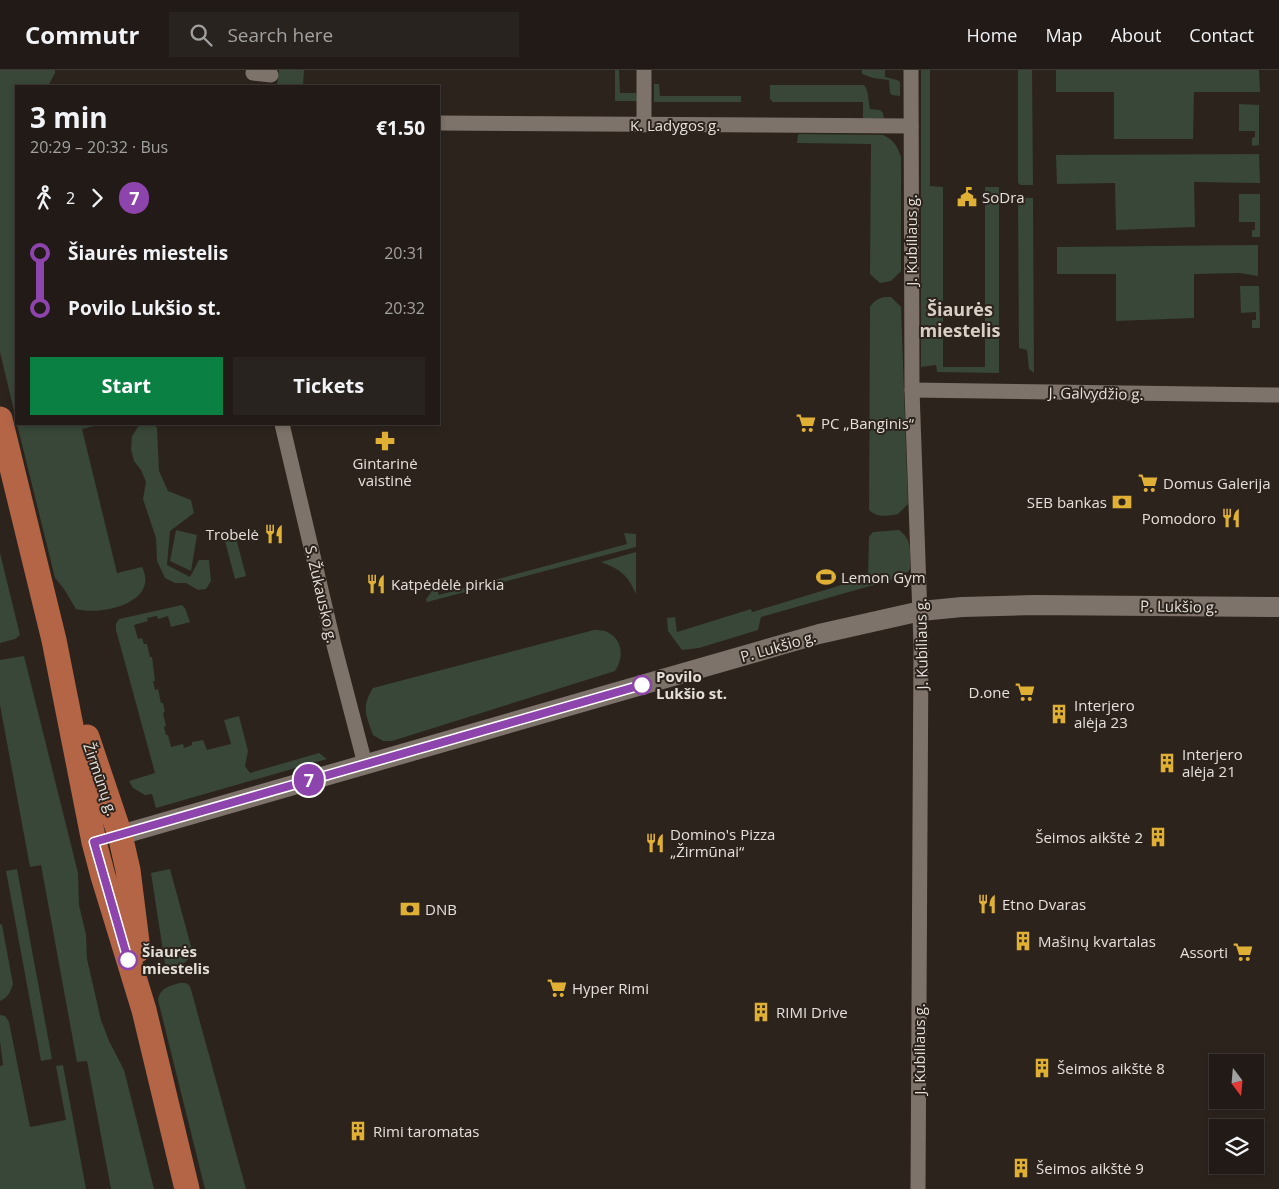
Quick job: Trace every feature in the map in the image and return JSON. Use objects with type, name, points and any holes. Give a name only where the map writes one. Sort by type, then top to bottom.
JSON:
[{"type":"main road","name":"Žirmūnų g.","points":[[0,419],[54,640],[94,842],[144,1010],[187,1189]]},
{"type":"main road","name":"Žirmūnų g.","points":[[54,640],[120,835],[129,879],[142,978],[144,1010]]},
{"type":"main road","points":[[94,842],[120,835]]},
{"type":"street","points":[[644,70],[644,125]]},
{"type":"street","name":"J. Kubiliaus g.","points":[[911,70],[912,390],[921,610],[918,1189]]},
{"type":"street","points":[[249,73],[271,77]]},
{"type":"street","name":"K. Ladygos g.","points":[[440,124],[911,126]]},
{"type":"street","name":"J. Galvydžio g.","points":[[912,390],[1279,395]]},
{"type":"street","name":"S. Žukausko g.","points":[[282,425],[365,764]]},
{"type":"street","name":"P. Lukšio g.","points":[[120,835],[819,634],[921,610],[1034,605],[1279,607]]},
{"type":"green space","points":[[0,70],[55,70],[49,85],[15,85],[15,415],[0,352]]},
{"type":"green space","points":[[279,70],[304,70],[303,85],[277,85]]},
{"type":"green space","points":[[615,70],[619,70],[620,93],[636,93],[637,101],[615,101]]},
{"type":"green space","points":[[862,70],[885,70],[885,77],[900,82],[900,96],[890,93],[889,80],[873,78],[862,74]]},
{"type":"green space","points":[[921,70],[930,70],[930,186],[943,187],[943,367],[985,367],[985,187],[999,187],[999,373],[937,372],[936,365],[921,367]]},
{"type":"green space","points":[[1018,70],[1032,70],[1033,185],[1021,185],[1018,183]]},
{"type":"green space","points":[[1056,70],[1259,70],[1260,92],[1194,92],[1193,139],[1114,139],[1114,92],[1056,92]]},
{"type":"green space","points":[[654,84],[659,84],[660,96],[741,96],[741,102],[654,102]]},
{"type":"green space","points":[[770,85],[864,85],[868,93],[870,109],[880,110],[884,118],[863,119],[863,102],[773,102],[770,99]]},
{"type":"green space","points":[[1239,104],[1259,105],[1259,145],[1252,146],[1252,138],[1255,137],[1255,131],[1239,131]]},
{"type":"green space","points":[[799,134],[883,135],[890,139],[896,147],[901,157],[901,271],[891,281],[880,283],[870,274],[871,144],[797,143]]},
{"type":"green space","points":[[1259,154],[1260,183],[1194,182],[1195,227],[1116,230],[1115,183],[1057,184],[1056,155]]},
{"type":"green space","points":[[1239,194],[1260,194],[1260,237],[1252,237],[1252,230],[1255,230],[1255,222],[1239,222]]},
{"type":"green space","points":[[1033,198],[1034,373],[1029,369],[1027,350],[1019,348],[1018,200]]},
{"type":"green space","points":[[1258,245],[1258,276],[1240,273],[1194,274],[1194,318],[1116,321],[1116,274],[1057,274],[1057,247]]},
{"type":"green space","points":[[1240,286],[1259,286],[1260,328],[1252,328],[1252,320],[1256,320],[1256,312],[1241,313]]},
{"type":"green space","points":[[891,297],[901,307],[908,504],[898,514],[882,516],[869,510],[870,307],[876,300]]},
{"type":"green space","points":[[17,425],[94,425],[82,429],[117,573],[142,567],[145,579],[143,590],[136,598],[125,604],[113,608],[87,611],[76,609],[55,578]]},
{"type":"green space","points":[[139,425],[154,425],[157,428],[159,471],[168,491],[191,500],[194,513],[170,531],[167,565],[190,577],[199,560],[209,560],[211,581],[206,589],[198,590],[186,583],[175,583],[165,578],[157,561],[156,538],[143,499],[146,482],[141,470],[134,461],[131,449],[132,436]]},
{"type":"green space","points":[[176,530],[197,535],[191,571],[170,561]]},
{"type":"green space","points":[[899,530],[909,543],[910,569],[908,572],[895,575],[891,580],[761,617],[758,630],[699,648],[682,650],[668,631],[667,618],[675,617],[677,632],[751,609],[752,612],[868,577],[869,537],[873,532]]},
{"type":"green space","points":[[624,533],[636,534],[636,547],[427,602],[426,599],[435,583],[439,595],[627,544]]},
{"type":"green space","points":[[236,538],[246,576],[235,579],[225,541]]},
{"type":"green space","points":[[636,552],[636,594],[630,582],[623,574],[601,562]]},
{"type":"green space","points":[[0,553],[20,635],[15,639],[0,643]]},
{"type":"green space","points":[[182,605],[190,622],[171,627],[168,616],[158,619],[157,616],[147,618],[148,621],[134,625],[138,639],[142,638],[144,644],[147,644],[150,657],[152,657],[155,681],[153,681],[155,690],[158,689],[161,703],[163,703],[166,726],[164,727],[171,747],[183,744],[184,748],[192,745],[192,742],[203,740],[207,750],[231,744],[224,720],[239,716],[248,751],[245,766],[250,773],[319,753],[327,759],[156,808],[152,794],[145,795],[133,788],[129,781],[155,773],[116,630],[116,624],[119,619]]},
{"type":"green space","points":[[594,630],[607,632],[617,640],[621,655],[615,671],[392,741],[383,741],[373,735],[368,722],[366,706],[373,688]]},
{"type":"green space","points":[[24,656],[78,873],[79,905],[86,935],[87,959],[101,1020],[109,1041],[124,1070],[154,1189],[111,1189],[87,1061],[77,1062],[41,865],[30,867],[0,705],[0,660]]},
{"type":"green space","points":[[17,869],[52,1059],[41,1061],[6,871]]},
{"type":"green space","points":[[170,869],[192,950],[185,962],[175,966],[165,964],[151,873]]},
{"type":"green space","points":[[0,924],[2,925],[13,984],[5,998],[0,1001]]},
{"type":"green space","points":[[180,983],[186,983],[190,986],[246,1189],[205,1189],[158,1000],[163,990]]},
{"type":"green space","points":[[0,1015],[5,1016],[9,1022],[30,1127],[66,1120],[56,1066],[63,1065],[86,1189],[0,1189],[0,1066],[3,1065],[0,1041]]},
{"type":"bus line","name":"7","points":[[128,960],[94,842],[642,685]]},
{"type":"place","name":"SoDra","points":[[967,197]]},
{"type":"place","name":"PC „Banginis“","points":[[806,423]]},
{"type":"place","name":"Gintarinė vaistinė","points":[[385,441]]},
{"type":"place","name":"Domus Galerija","points":[[1148,483]]},
{"type":"place","name":"SEB bankas","points":[[1122,502]]},
{"type":"place","name":"Pomodoro","points":[[1231,518]]},
{"type":"place","name":"Trobelė","points":[[274,534]]},
{"type":"place","name":"Lemon Gym","points":[[826,577]]},
{"type":"place","name":"Katpėdėlė pirkia","points":[[376,584]]},
{"type":"place","name":"Povilo Lukšio st.","points":[[642,685]]},
{"type":"place","name":"D.one","points":[[1025,692]]},
{"type":"place","name":"Interjero alėja 23","points":[[1059,714]]},
{"type":"place","name":"Interjero alėja 21","points":[[1167,763]]},
{"type":"place","name":"Šeimos aikštė 2","points":[[1158,837]]},
{"type":"place","name":"Domino's Pizza „Žirmūnai“","points":[[655,843]]},
{"type":"place","name":"Etno Dvaras","points":[[987,904]]},
{"type":"place","name":"DNB","points":[[410,909]]},
{"type":"place","name":"Mašinų kvartalas","points":[[1023,941]]},
{"type":"place","name":"Assorti","points":[[1243,952]]},
{"type":"place","name":"Šiaurės miestelis","points":[[128,960]]},
{"type":"place","name":"Hyper Rimi","points":[[557,988]]},
{"type":"place","name":"RIMI Drive","points":[[761,1012]]},
{"type":"place","name":"Šeimos aikštė 8","points":[[1042,1068]]},
{"type":"place","name":"Rimi taromatas","points":[[358,1131]]},
{"type":"place","name":"Šeimos aikštė 9","points":[[1021,1168]]},
{"type":"district","name":"Šiaurės miestelis","points":[[960,319]]}]
